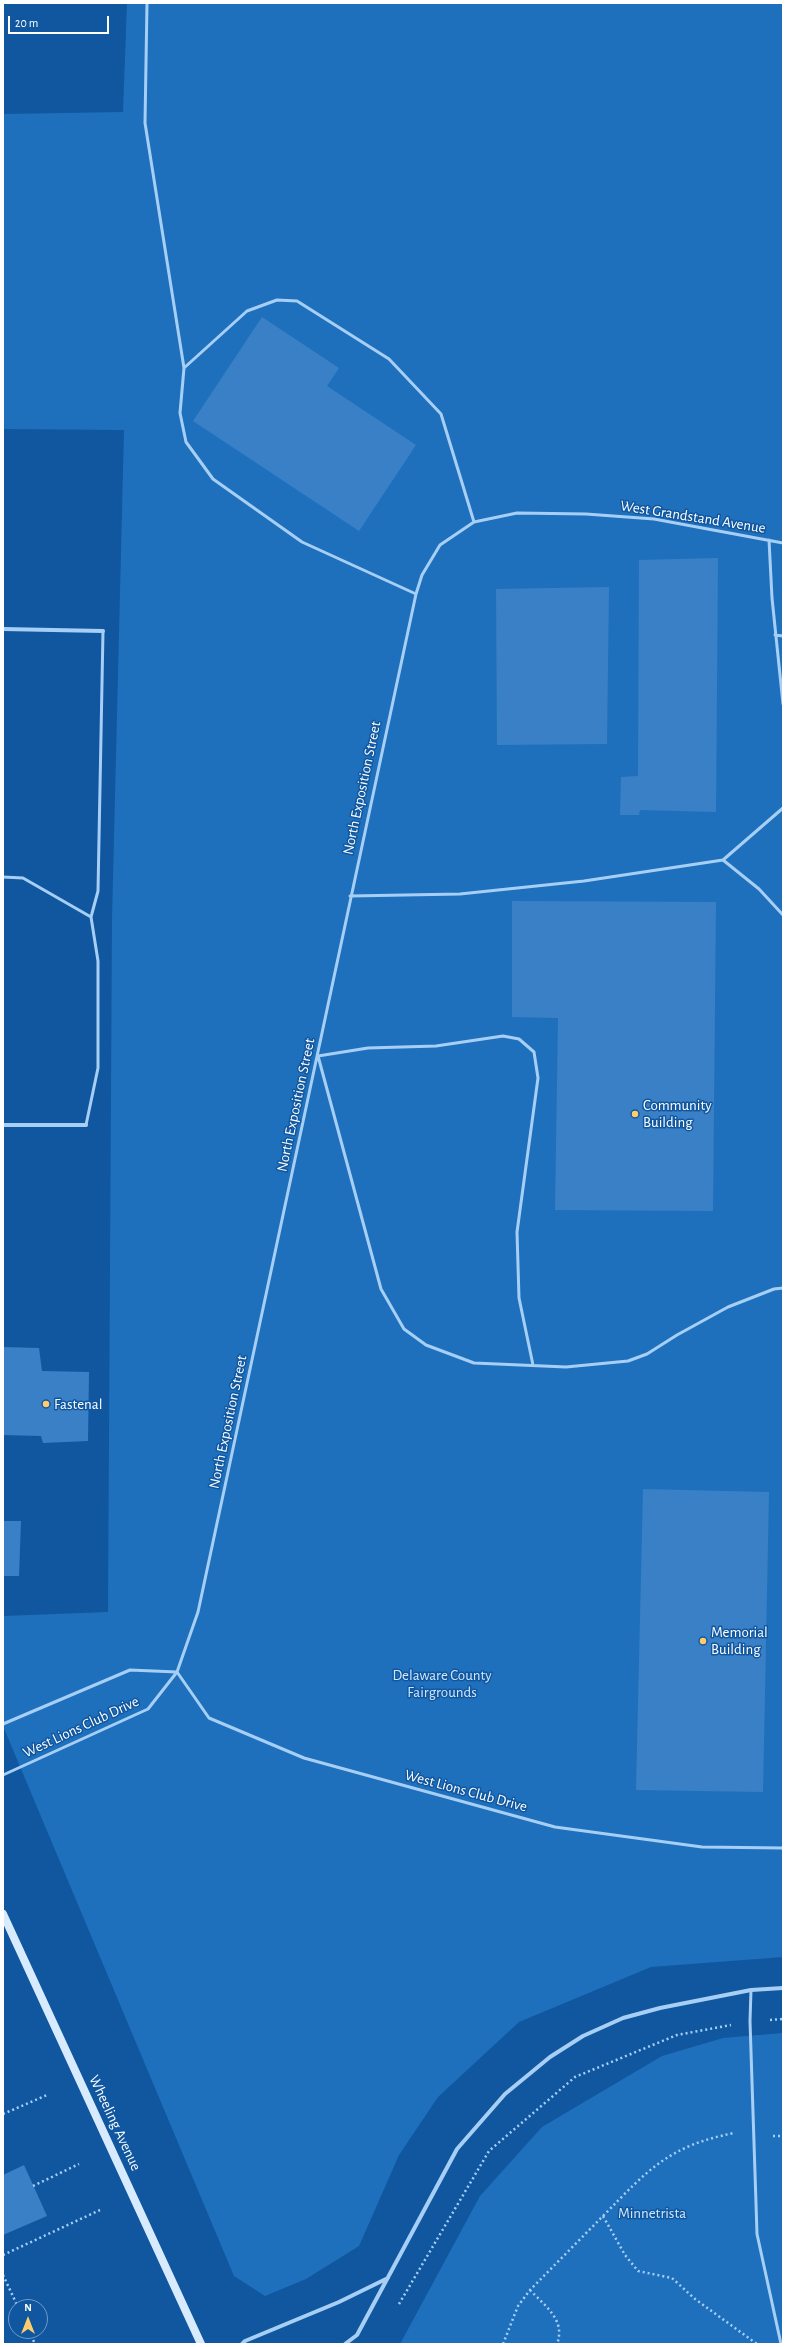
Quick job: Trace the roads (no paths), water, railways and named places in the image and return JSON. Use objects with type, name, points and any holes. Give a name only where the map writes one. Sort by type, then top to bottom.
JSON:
[{"type":"main road","name":"Wheeling Avenue","points":[[3,1914],[201,2344]]},
{"type":"street","points":[[3,629],[103,631]]},
{"type":"street","points":[[3,1125],[86,1125]]},
{"type":"street","points":[[345,2344],[357,2335],[457,2149],[505,2094],[550,2057],[583,2036],[623,2018],[660,2008],[751,1990],[783,1988]]},
{"type":"street","points":[[242,2344],[245,2341],[339,2302],[388,2278]]},
{"type":"lane","points":[[147,3],[145,123],[184,368],[180,413],[186,442],[213,479],[302,542],[416,594]]},
{"type":"lane","points":[[184,368],[247,310],[277,300],[297,301],[389,359],[441,414],[474,522]]},
{"type":"lane","name":"West Grandstand Avenue","points":[[440,545],[474,522],[517,513],[586,514],[654,519],[783,542]]},
{"type":"lane","points":[[769,540],[783,704]]},
{"type":"lane","name":"North Exposition Street","points":[[177,1672],[198,1612],[318,1056],[350,896],[416,594],[422,575],[440,545]]},
{"type":"lane","points":[[86,1125],[98,1068],[98,961],[91,917],[98,891],[103,631]]},
{"type":"lane","points":[[776,635],[783,636]]},
{"type":"lane","points":[[350,896],[460,894],[584,881],[723,860],[783,808]]},
{"type":"lane","points":[[723,860],[759,889],[783,915]]},
{"type":"lane","points":[[3,877],[23,878],[91,917]]},
{"type":"lane","points":[[533,1365],[519,1298],[518,1232],[538,1078],[534,1052],[519,1039],[503,1036],[436,1046],[368,1048],[318,1056],[381,1289],[404,1328],[426,1345],[474,1363],[566,1367],[628,1361],[647,1354],[677,1335],[728,1307],[774,1289],[783,1288]]},
{"type":"lane","name":"West Lions Club Drive","points":[[3,1724],[130,1670],[177,1672]]},
{"type":"lane","name":"West Lions Club Drive","points":[[3,1775],[148,1709],[177,1672]]},
{"type":"lane","name":"West Lions Club Drive","points":[[177,1672],[209,1718],[304,1758],[555,1827],[702,1847],[783,1848]]},
{"type":"lane","points":[[751,1990],[750,2021],[757,2234],[781,2344]]},
{"type":"place","name":"Community Building","points":[[635,1114]]},
{"type":"place","name":"Fastenal","points":[[46,1404]]},
{"type":"place","name":"Memorial Building","points":[[703,1641]]},
{"type":"park label","name":"Delaware County Fairgrounds","points":[[442,1684]]},
{"type":"park label","name":"Minnetrista","points":[[652,2213]]}]
